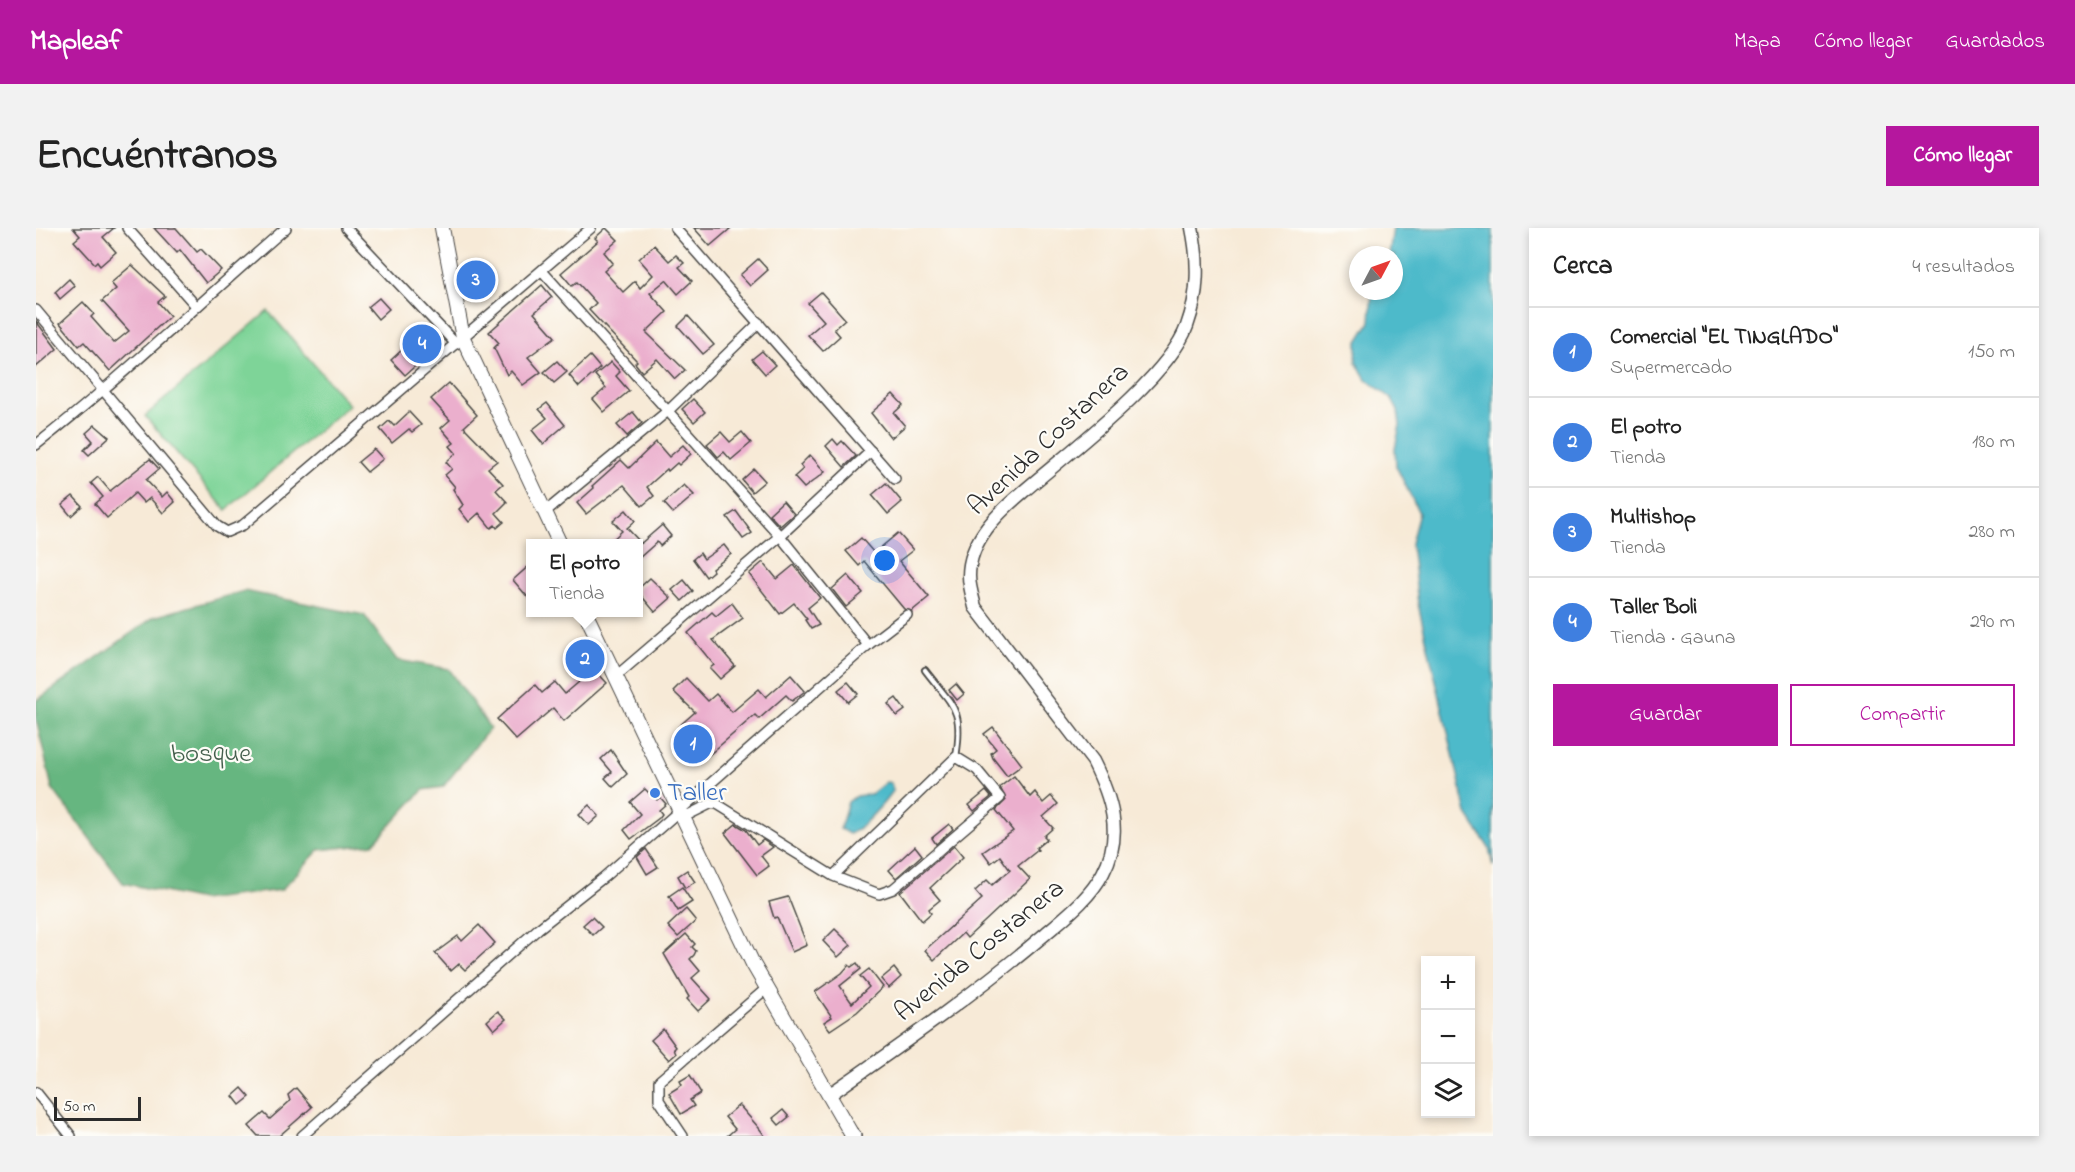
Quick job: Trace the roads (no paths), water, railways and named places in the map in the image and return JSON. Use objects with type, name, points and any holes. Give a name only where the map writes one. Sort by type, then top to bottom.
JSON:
[{"type":"main road","points":[[435,228],[460,341],[550,539]]},
{"type":"main road","points":[[442,228],[460,341],[558,539]]},
{"type":"main road","points":[[588,617],[761,960],[768,987],[852,1136]]},
{"type":"main road","points":[[596,617],[685,810]]},
{"type":"street","points":[[127,228],[196,306]]},
{"type":"street","points":[[36,445],[104,392],[196,306],[286,228]]},
{"type":"street","points":[[346,228],[460,341]]},
{"type":"street","points":[[36,310],[217,526],[228,532],[243,525],[543,272],[591,228]]},
{"type":"street","points":[[675,228],[894,478]]},
{"type":"street","name":"Avenida Costanera","points":[[829,1095],[958,1004],[1009,963],[1082,902],[1103,873],[1112,848],[1115,818],[1107,789],[1093,761],[975,607],[969,576],[981,535],[1010,503],[1131,398],[1167,360],[1186,329],[1196,293],[1197,255],[1192,228]]},
{"type":"street","points":[[543,272],[780,536],[868,645]]},
{"type":"street","points":[[545,512],[669,410],[759,323]]},
{"type":"street","points":[[622,671],[780,536],[871,451]]},
{"type":"street","points":[[302,1136],[538,929],[685,810],[868,645],[907,615]]},
{"type":"street","points":[[685,810],[712,803],[717,804],[833,876],[879,894],[893,889],[1000,798],[977,770],[956,756],[833,876]]},
{"type":"street","points":[[683,1136],[659,1100],[660,1082],[768,987]]},
{"type":"street","points":[[36,1092],[71,1136]]},
{"type":"lane","points":[[925,670],[958,714],[961,730],[956,756]]},
{"type":"water","points":[[1393,228],[1493,228],[1493,866],[1489,848],[1467,814],[1418,604],[1411,543],[1419,513],[1396,466],[1395,449],[1400,425],[1398,411],[1391,398],[1366,379],[1356,362],[1357,343],[1370,322],[1371,300],[1403,300],[1403,246],[1390,246]]},
{"type":"water","points":[[886,782],[891,783],[893,791],[873,815],[849,834],[840,829],[848,802],[856,796],[871,794]]},
{"type":"place","name":"Multishop","points":[[476,280]]},
{"type":"place","name":"Taller Boli","points":[[422,344]]},
{"type":"place","name":"El potro","points":[[585,659]]},
{"type":"place","name":"Comercial \"EL TINGLADO\"","points":[[693,744]]},
{"type":"place","name":"Taller","points":[[655,793]]},
{"type":"park label","name":"bosque","points":[[211,754]]}]
